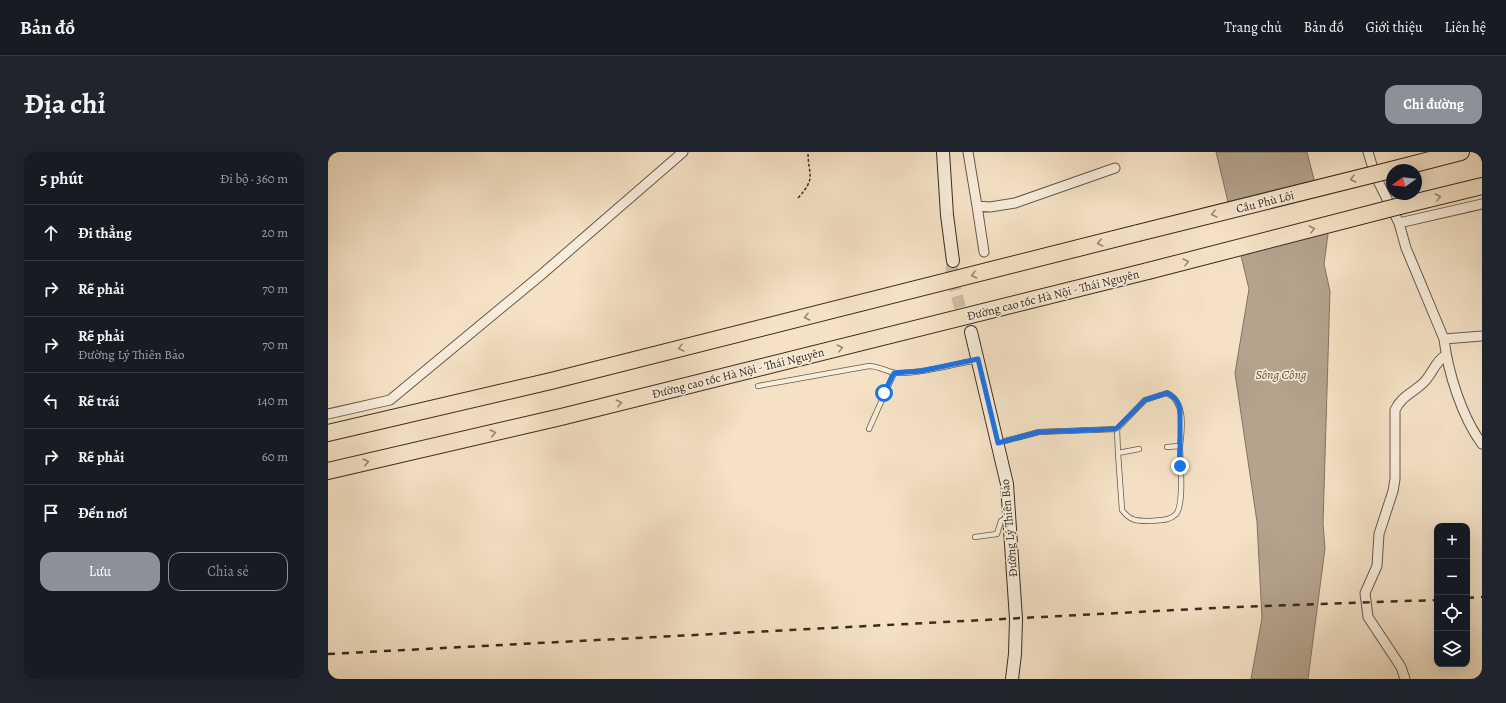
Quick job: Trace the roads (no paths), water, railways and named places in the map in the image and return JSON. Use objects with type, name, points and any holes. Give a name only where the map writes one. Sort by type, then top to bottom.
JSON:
[{"type":"highway","points":[[1414,164],[1461,152]]},
{"type":"highway","name":"Cầu Phù Lôi","points":[[328,433],[559,379],[1386,171]]},
{"type":"highway","name":"Đường cao tốc Hà Nội - Thái Nguyên","points":[[328,471],[561,417],[1148,272],[1482,186]]},
{"type":"main road","points":[[943,152],[947,215],[953,261]]},
{"type":"main road","name":"Đường Lý Thiên Bảo","points":[[971,332],[1007,484],[1016,620],[1015,654],[1012,679]]},
{"type":"street","points":[[328,414],[390,400],[541,275],[682,152]]},
{"type":"street","points":[[968,152],[984,252]]},
{"type":"street","points":[[1368,152],[1375,174],[1400,222],[1406,248],[1444,339],[1446,355],[1468,419],[1482,444]]},
{"type":"street","points":[[977,206],[990,206],[1014,202],[1115,168]]},
{"type":"street","points":[[1400,222],[1482,204]]},
{"type":"street","points":[[1444,339],[1482,336]]},
{"type":"street","points":[[1405,679],[1401,666],[1368,617],[1365,594],[1377,566],[1379,534],[1393,491],[1395,479],[1395,410],[1401,400],[1423,384],[1436,363],[1446,355]]},
{"type":"lane","points":[[758,386],[869,366],[874,366],[894,373],[921,371],[978,359]]},
{"type":"lane","points":[[869,428],[894,373]]},
{"type":"lane","points":[[998,443],[1039,432],[1116,429],[1145,400],[1167,393],[1173,396],[1178,402],[1181,419],[1181,506],[1174,516],[1166,520],[1135,521],[1127,516],[1122,510],[1116,429]]},
{"type":"lane","points":[[1167,447],[1180,446]]},
{"type":"lane","points":[[1118,453],[1139,449]]},
{"type":"lane","points":[[975,536],[997,534],[1001,521],[1009,516]]},
{"type":"water","name":"Sông Công","points":[[1216,152],[1307,152],[1328,234],[1324,264],[1330,291],[1323,524],[1325,548],[1308,679],[1251,679],[1262,618],[1257,522],[1235,373],[1249,289]]},
{"type":"tunnel","points":[[953,261],[951,273],[965,326],[971,332]]},
{"type":"railway","points":[[1470,598],[1482,597]]},
{"type":"railway","points":[[328,654],[1234,607],[1434,600]]}]
